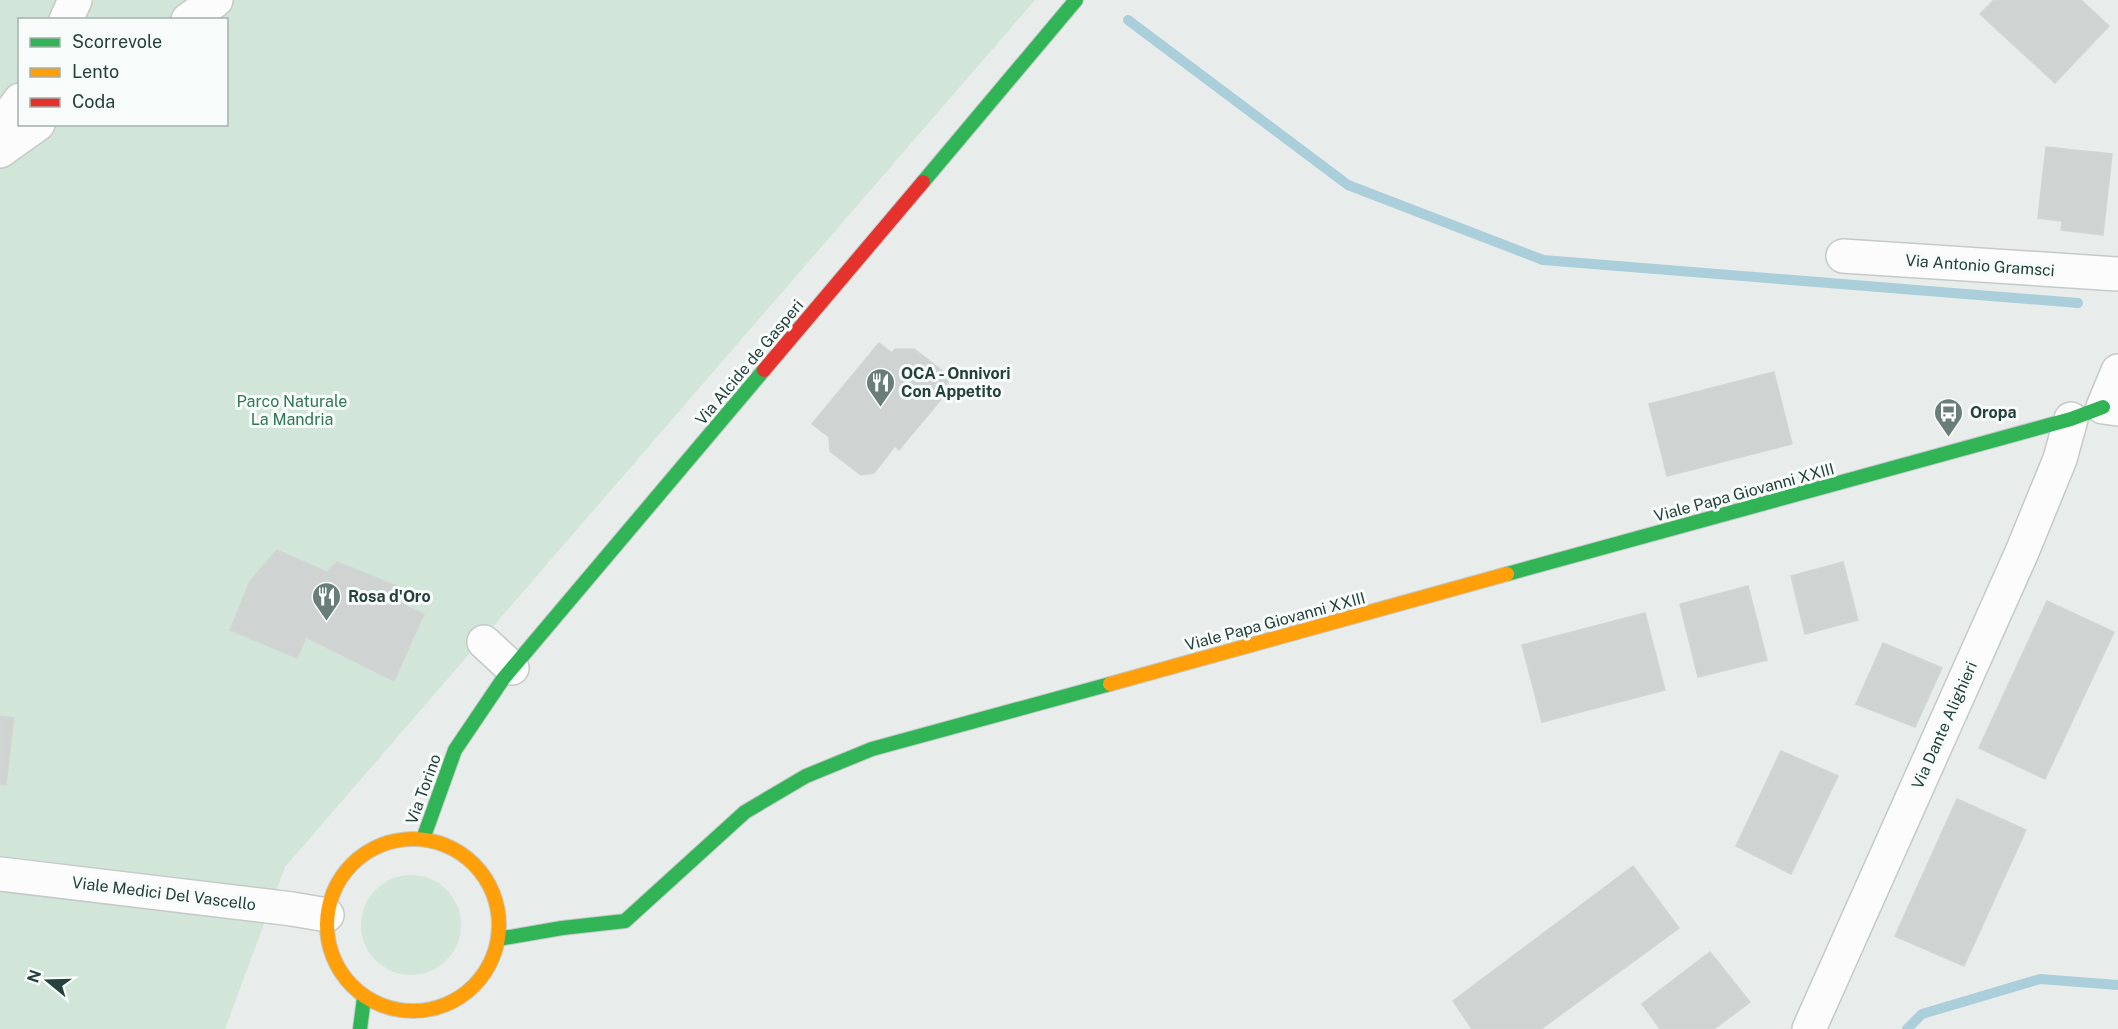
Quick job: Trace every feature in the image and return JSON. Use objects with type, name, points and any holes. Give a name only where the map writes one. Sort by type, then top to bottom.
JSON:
[{"type":"street","points":[[67,18],[75,0]]},
{"type":"street","points":[[191,18],[216,0]]},
{"type":"street","name":"Via Alcide de Gasperi","points":[[455,750],[512,668],[1076,0]]},
{"type":"street","points":[[0,128],[18,103]]},
{"type":"street","points":[[0,151],[35,126]]},
{"type":"street","name":"Via Antonio Gramsci","points":[[1843,256],[2118,274]]},
{"type":"street","points":[[2110,408],[2118,371]]},
{"type":"street","name":"Viale Papa Giovanni XXIII","points":[[498,939],[562,928],[625,921],[745,812],[806,776],[872,749],[2110,408]]},
{"type":"street","name":"Via Dante Alighieri","points":[[1809,1029],[2022,552],[2060,459],[2072,419]]},
{"type":"street","points":[[484,642],[512,668]]},
{"type":"street","name":"Via Torino","points":[[423,839],[455,750]]},
{"type":"street","points":[[400,839],[423,839],[442,844],[460,853],[475,866],[487,882],[495,900],[499,919],[498,939],[492,959],[482,978],[467,993],[449,1004],[421,1012],[391,1010],[364,998],[346,982],[333,962],[327,939],[327,915],[332,893],[344,873],[359,857],[389,842],[400,839]]},
{"type":"street","name":"Viale Medici Del Vascello","points":[[0,874],[327,915]]},
{"type":"street","points":[[360,1029],[364,998]]},
{"type":"street","points":[[442,1021],[449,1004]]},
{"type":"green space","name":"Parco Naturale La Mandria","points":[[0,0],[1035,0],[285,867],[225,1029],[0,1029]]},
{"type":"green space","points":[[411,875],[430,879],[447,889],[457,906],[461,925],[457,944],[447,961],[430,971],[411,975],[392,971],[375,961],[365,944],[361,925],[365,906],[375,889],[392,879]]},
{"type":"building","points":[[1994,0],[2081,0],[2109,26],[2055,83],[1980,14]]},
{"type":"building","points":[[2046,147],[2112,154],[2103,235],[2061,230],[2062,221],[2038,218]]},
{"type":"building","name":"OCA - Onnivori Con Appetito","points":[[879,343],[892,353],[895,349],[914,349],[948,375],[948,391],[899,450],[895,446],[874,473],[861,475],[830,451],[829,437],[812,424]]},
{"type":"building","points":[[1774,372],[1792,444],[1667,476],[1649,404]]},
{"type":"building","name":"Rosa d'Oro","points":[[277,550],[327,572],[337,562],[414,593],[407,607],[424,614],[394,681],[306,637],[297,658],[230,630],[250,581]]},
{"type":"building","points":[[1843,562],[1858,620],[1805,634],[1791,576]]},
{"type":"building","points":[[1748,586],[1767,660],[1698,677],[1680,604]]},
{"type":"building","points":[[2047,601],[2114,632],[2045,779],[1979,748]]},
{"type":"building","points":[[1645,613],[1665,690],[1542,722],[1522,645]]},
{"type":"building","points":[[1883,643],[1942,668],[1915,727],[1856,704]]},
{"type":"building","points":[[0,716],[14,718],[6,785],[0,784]]},
{"type":"building","points":[[1781,751],[1838,776],[1791,874],[1736,846]]},
{"type":"building","points":[[1957,799],[2026,830],[1964,966],[1895,936]]},
{"type":"building","points":[[1633,866],[1679,928],[1541,1029],[1472,1029],[1453,1001]]},
{"type":"building","points":[[1710,952],[1750,1002],[1714,1029],[1660,1029],[1642,1004]]},
{"type":"waterway","points":[[1128,20],[1348,185],[1543,260],[2078,303]]},
{"type":"waterway","points":[[1907,1029],[1922,1014],[2040,979],[2118,985]]},
{"type":"traffic: fast","points":[[923,182],[1076,0]]},
{"type":"traffic: fast","points":[[423,839],[455,750],[503,679],[764,370]]},
{"type":"traffic: fast","points":[[1507,574],[2071,419],[2103,407]]},
{"type":"traffic: fast","points":[[498,939],[562,928],[625,921],[745,812],[806,776],[872,749],[1110,684]]},
{"type":"traffic: fast","points":[[360,1029],[364,998]]},
{"type":"traffic: slow","points":[[1110,684],[1507,574]]},
{"type":"traffic: slow","points":[[413,839],[430,840],[446,845],[461,853],[474,864],[485,877],[493,892],[498,908],[499,925],[498,942],[493,958],[485,973],[474,986],[461,997],[446,1005],[430,1010],[413,1011],[396,1010],[380,1005],[365,997],[352,986],[341,973],[333,958],[328,942],[327,925],[328,908],[333,892],[341,877],[352,864],[365,853],[380,845],[396,840],[413,839]]},
{"type":"traffic: jam","points":[[764,370],[923,182]]},
{"type":"place","name":"OCA - Onnivori Con Appetito","points":[[880,408]]},
{"type":"place","name":"Oropa","points":[[1949,438]]},
{"type":"place","name":"Rosa d'Oro","points":[[327,622]]}]
